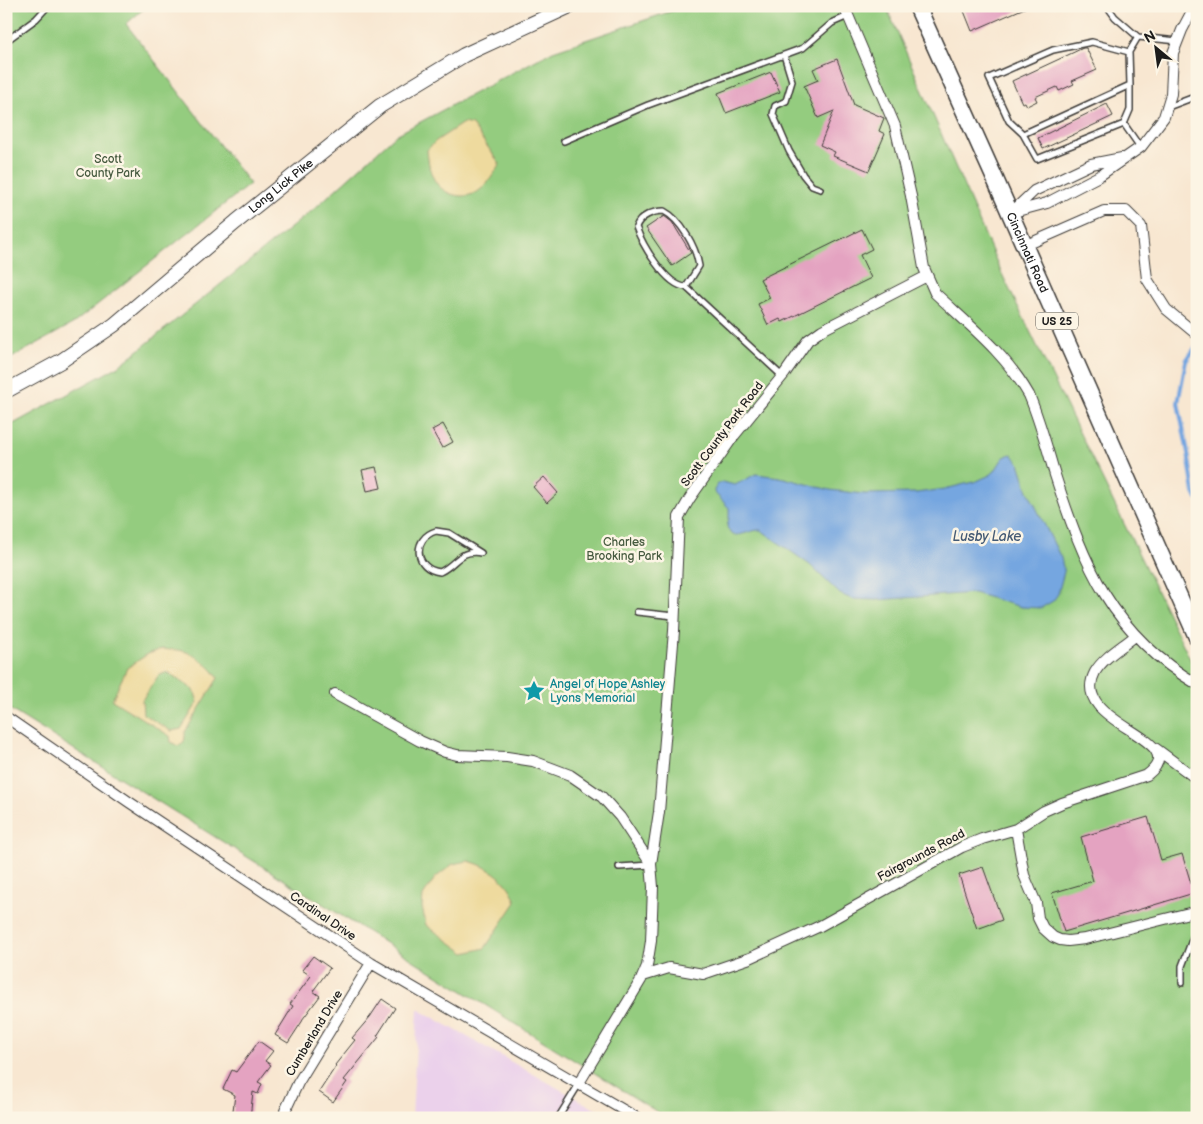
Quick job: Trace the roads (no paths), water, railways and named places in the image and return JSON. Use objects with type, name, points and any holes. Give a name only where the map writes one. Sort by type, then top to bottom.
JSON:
[{"type":"main road","name":"Long Lick Pike","points":[[6,391],[61,360],[114,325],[236,222],[380,106],[464,55],[570,6]]},
{"type":"main road","name":"Cincinnati Road","points":[[916,6],[1197,637]]},
{"type":"street","points":[[844,6],[894,126],[927,276],[936,293],[1001,356],[1021,381],[1036,411],[1069,517],[1086,560],[1109,602],[1135,636],[1160,660],[1197,684]]},
{"type":"street","points":[[1010,214],[1047,203],[1099,176],[1141,147],[1164,117],[1171,94],[1173,53],[1191,12],[1197,7]]},
{"type":"street","points":[[1010,214],[1034,191],[1091,164],[1126,157]]},
{"type":"street","points":[[1024,246],[1104,211],[1126,211],[1141,226],[1146,279],[1166,309],[1196,333]]},
{"type":"street","name":"Scott County Park Road","points":[[643,976],[650,953],[653,887],[651,864],[658,812],[675,616],[679,518],[717,458],[783,376],[808,340],[822,330],[927,276]]},
{"type":"street","points":[[1135,636],[1100,666],[1095,673],[1092,682],[1095,700],[1108,716],[1141,736],[1154,748],[1197,779]]},
{"type":"street","points":[[335,694],[420,741],[445,752],[457,755],[507,757],[533,761],[570,775],[592,789],[611,807],[624,822],[651,864]]},
{"type":"street","name":"Cardinal Drive","points":[[6,716],[129,802],[371,963],[637,1118]]},
{"type":"street","name":"Fairgrounds Road","points":[[643,976],[669,968],[703,974],[750,958],[820,926],[962,847],[1016,829],[1053,806],[1147,775],[1152,771],[1157,762],[1158,757],[1154,748]]},
{"type":"street","points":[[1016,829],[1024,875],[1036,903],[1039,921],[1046,933],[1052,937],[1068,941],[1085,939],[1197,910]]},
{"type":"street","name":"Cumberland Drive","points":[[284,1118],[298,1083],[371,963]]},
{"type":"street","points":[[579,1083],[643,976]]},
{"type":"lane","points":[[6,41],[36,19],[48,6]]},
{"type":"lane","points":[[1107,6],[1115,17],[1138,37],[1178,41]]},
{"type":"lane","points":[[564,141],[648,105],[803,48],[832,23],[848,16]]},
{"type":"lane","points":[[1128,52],[1092,42],[1053,50],[989,78],[1009,121],[1023,134],[1037,159],[1124,124],[1130,110],[1128,52],[1138,37]]},
{"type":"lane","points":[[784,54],[792,81],[786,101],[775,106],[773,114],[802,175],[812,186],[820,189]]},
{"type":"lane","points":[[1023,134],[1130,85]]},
{"type":"lane","points":[[1168,107],[1197,96]]},
{"type":"lane","points":[[1124,124],[1141,147]]},
{"type":"lane","points":[[686,287],[699,266],[698,259],[690,242],[673,216],[664,211],[650,214],[638,222],[636,227],[652,258],[671,280],[678,285],[686,287],[783,376]]},
{"type":"lane","points":[[442,530],[459,538],[481,553],[466,552],[461,554],[446,569],[440,572],[424,565],[419,554],[419,548],[430,532],[442,530]]},
{"type":"lane","points":[[638,612],[675,616]]},
{"type":"lane","points":[[619,867],[651,864]]},
{"type":"lane","points":[[1182,984],[1182,966],[1197,927]]},
{"type":"lane","points":[[558,1118],[579,1083]]},
{"type":"water","name":"Lusby Lake","points":[[1012,454],[1019,463],[1028,491],[1061,558],[1064,572],[1058,594],[1053,601],[1041,608],[1021,607],[974,593],[876,600],[852,599],[840,594],[810,565],[761,530],[736,535],[732,534],[727,526],[729,508],[714,492],[718,484],[722,482],[735,485],[756,474],[780,477],[830,490],[864,494],[916,493],[945,489],[977,481],[994,472],[1003,458]]},
{"type":"waterway","points":[[1197,345],[1186,361],[1178,403],[1194,493],[1197,499]]},
{"type":"place","name":"Angel of Hope Ashley Lyons Memorial","points":[[534,691]]},
{"type":"park label","name":"Scott County Park","points":[[108,166]]},
{"type":"park label","name":"Charles Brooking Park","points":[[624,549]]}]
